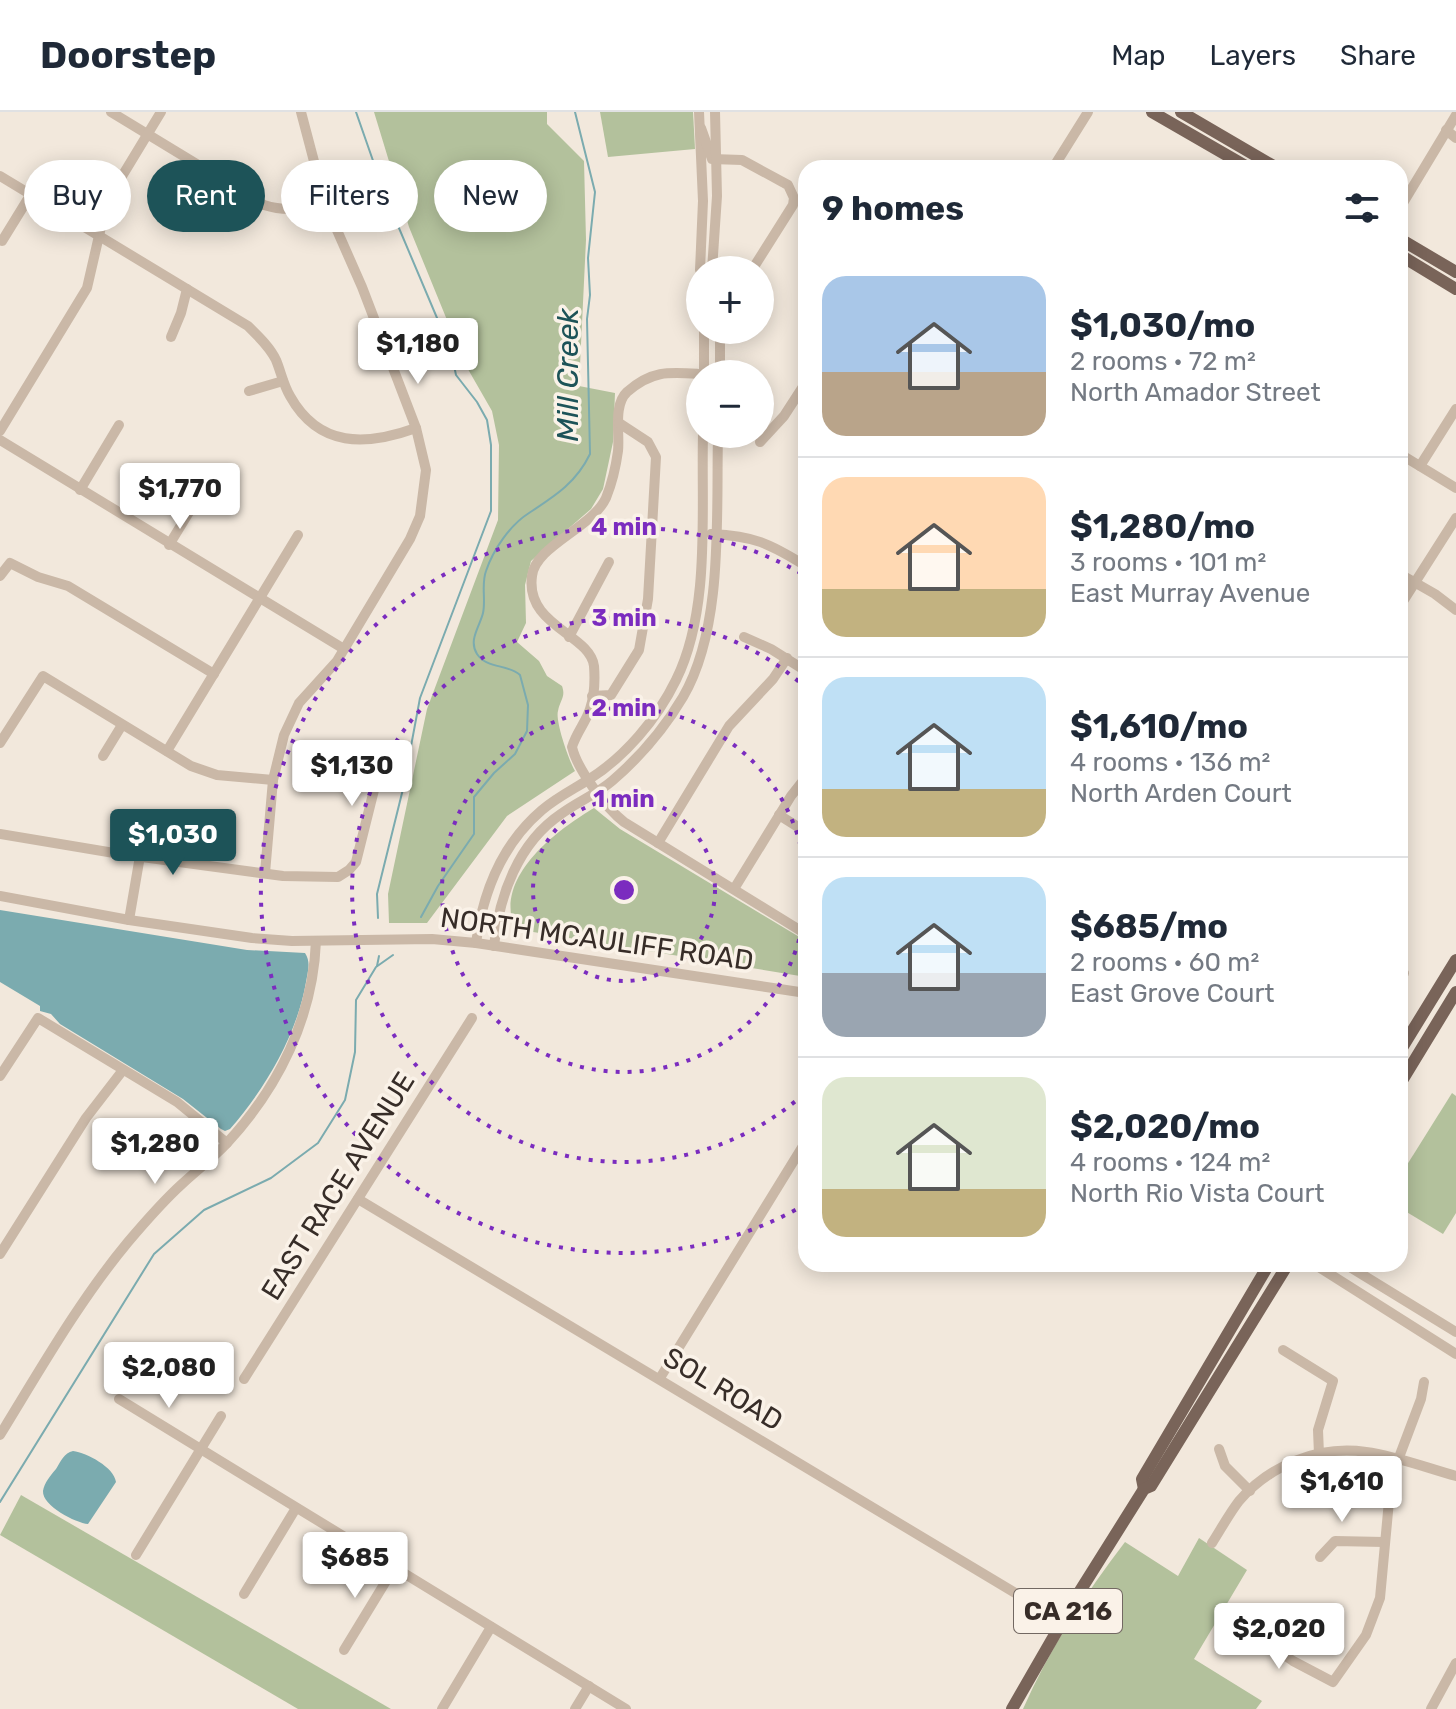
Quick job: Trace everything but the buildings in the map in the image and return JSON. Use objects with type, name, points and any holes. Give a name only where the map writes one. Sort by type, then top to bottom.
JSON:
[{"type":"main road","points":[[1152,112],[1235,160]]},
{"type":"main road","points":[[1181,112],[1263,160]]},
{"type":"main road","points":[[1408,244],[1456,272]]},
{"type":"main road","points":[[1408,260],[1456,289]]},
{"type":"main road","points":[[1432,274],[1456,280]]},
{"type":"main road","points":[[1408,1038],[1456,960]]},
{"type":"main road","points":[[1408,1071],[1456,992]]},
{"type":"main road","name":"CA 216","points":[[1144,1489],[1142,1479],[1264,1272]]},
{"type":"main road","name":"CA 216","points":[[1012,1709],[1062,1621],[1144,1489],[1151,1486],[1283,1272]]},
{"type":"street","points":[[111,112],[264,205],[281,210]]},
{"type":"street","points":[[0,431],[87,288],[107,201],[161,112]]},
{"type":"street","points":[[301,112],[314,160]]},
{"type":"street","points":[[699,112],[703,201],[701,256]]},
{"type":"street","points":[[713,256],[717,196],[715,112]]},
{"type":"street","points":[[1058,160],[1088,112]]},
{"type":"street","points":[[1408,194],[1456,115]]},
{"type":"street","points":[[701,128],[711,158],[752,163],[792,190],[793,205],[761,256]]},
{"type":"street","points":[[1446,130],[1456,138]]},
{"type":"street","points":[[0,176],[24,190]]},
{"type":"street","points":[[2,241],[24,205]]},
{"type":"street","points":[[95,232],[248,326],[275,358],[298,410],[316,427],[363,442],[388,438],[416,428]]},
{"type":"street","points":[[265,873],[278,751],[294,712],[307,692],[330,670],[410,539],[420,516],[426,470],[416,428],[338,232]]},
{"type":"street","points":[[171,337],[187,289]]},
{"type":"street","points":[[686,373],[661,372],[626,392],[621,400],[618,451],[605,499],[593,516],[545,554],[531,575],[532,591],[544,616],[586,650],[593,661],[591,709],[572,747],[576,759],[615,814],[798,929]]},
{"type":"street","points":[[249,391],[283,381]]},
{"type":"street","points":[[774,427],[798,394]]},
{"type":"street","points":[[1420,466],[1456,409]]},
{"type":"street","points":[[592,696],[611,695],[639,650],[648,599],[656,457],[648,442],[619,423]]},
{"type":"street","points":[[80,490],[119,425]]},
{"type":"street","points":[[0,440],[344,649]]},
{"type":"street","points":[[476,943],[482,906],[499,863],[512,842],[541,811],[590,779],[636,740],[675,681],[691,640],[696,617],[703,448]]},
{"type":"street","points":[[494,946],[505,890],[534,840],[558,816],[611,782],[654,738],[693,677],[708,628],[718,448]]},
{"type":"street","points":[[1408,459],[1456,488]]},
{"type":"street","points":[[169,545],[208,481]]},
{"type":"street","points":[[1408,593],[1456,518]]},
{"type":"street","points":[[701,533],[744,535],[760,540],[798,561]]},
{"type":"street","points":[[167,751],[298,535]]},
{"type":"street","points":[[569,637],[609,562]]},
{"type":"street","points":[[0,576],[10,563],[38,577],[68,586],[214,674]]},
{"type":"street","points":[[1408,579],[1456,610]]},
{"type":"street","points":[[744,637],[798,666]]},
{"type":"street","points":[[658,843],[729,726],[773,679],[787,658]]},
{"type":"street","points":[[0,743],[43,676],[191,766],[217,775],[273,780]]},
{"type":"street","points":[[103,756],[122,725]]},
{"type":"street","points":[[0,834],[265,873],[342,875],[356,862],[380,766],[379,752]]},
{"type":"street","points":[[734,889],[798,788]]},
{"type":"street","points":[[779,815],[798,827]]},
{"type":"street","points":[[129,920],[140,856]]},
{"type":"street","name":"NORTH MCAULIFF ROAD","points":[[0,896],[129,920],[252,938],[316,941],[432,939],[476,943],[798,992]]},
{"type":"street","points":[[0,1435],[3,1422],[111,1263],[166,1199],[227,1143],[253,1111],[292,1046],[311,995],[316,941]]},
{"type":"street","points":[[0,1076],[5,1058],[38,1018],[194,1114],[227,1143]]},
{"type":"street","name":"EAST RACE AVENUE","points":[[244,1379],[472,1018]]},
{"type":"street","points":[[0,1254],[86,1118],[123,1070]]},
{"type":"street","points":[[660,1378],[798,1154]]},
{"type":"street","name":"SOL ROAD","points":[[358,1199],[1062,1621]]},
{"type":"street","points":[[1327,1272],[1456,1354]]},
{"type":"street","points":[[1358,1272],[1456,1332]]},
{"type":"street","points":[[1283,1350],[1333,1381],[1318,1430],[1319,1454]]},
{"type":"street","points":[[1244,1627],[1293,1661],[1333,1682],[1359,1646],[1374,1618],[1383,1584],[1389,1501],[1398,1460],[1421,1399],[1424,1382]]},
{"type":"street","points":[[119,1399],[626,1709]]},
{"type":"street","points":[[136,1555],[221,1416]]},
{"type":"street","points":[[1219,1449],[1225,1466],[1250,1491]]},
{"type":"street","points":[[1212,1543],[1234,1508],[1250,1491],[1297,1460],[1344,1450],[1363,1451],[1456,1476]]},
{"type":"street","points":[[244,1594],[296,1508]]},
{"type":"street","points":[[1320,1557],[1335,1541],[1384,1542]]},
{"type":"street","points":[[344,1650],[394,1568]]},
{"type":"street","points":[[442,1709],[491,1627]]},
{"type":"street","points":[[1431,1709],[1456,1663]]},
{"type":"street","points":[[575,1709],[589,1686]]},
{"type":"green space","points":[[374,112],[547,112],[547,124],[584,161],[586,240],[579,386],[615,393],[613,442],[603,489],[591,509],[531,561],[525,585],[526,623],[517,642],[539,661],[547,676],[562,686],[559,723],[575,771],[507,816],[427,923],[389,923],[388,894],[427,709],[498,520],[499,445],[492,411],[465,364],[411,232],[418,232],[418,160],[389,160]]},
{"type":"green space","points":[[600,112],[693,112],[695,149],[608,157]]},
{"type":"green space","points":[[594,808],[620,829],[798,936],[798,976],[515,929],[511,910],[513,891],[521,874],[532,857],[563,829]]},
{"type":"green space","points":[[1452,1093],[1456,1096],[1456,1213],[1443,1234],[1408,1213],[1408,1163]]},
{"type":"green space","points":[[21,1495],[391,1709],[298,1709],[0,1535]]},
{"type":"green space","points":[[1199,1538],[1247,1570],[1194,1659],[1262,1701],[1256,1709],[1023,1709],[1069,1623],[1125,1542],[1178,1576]]},
{"type":"water","points":[[0,910],[247,950],[305,953],[308,970],[302,1002],[287,1041],[267,1079],[230,1129],[221,1129],[183,1099],[60,1024],[51,1014],[40,1011],[40,1006],[0,982]]},
{"type":"water","points":[[73,1451],[99,1462],[110,1471],[116,1482],[88,1524],[61,1513],[44,1497],[48,1479],[65,1455]]},
{"type":"waterway","points":[[356,112],[385,195],[451,351],[456,375],[487,420],[491,445],[491,511],[420,698],[403,789],[377,894],[378,918]]},
{"type":"waterway","name":"Mill Creek","points":[[421,917],[474,834],[474,797],[515,754],[527,731],[528,705],[520,675],[486,662],[475,649],[474,638],[484,608],[486,571],[509,531],[564,488],[590,454],[588,258],[595,192],[575,112]]},
{"type":"waterway","name":"Mill Creek","points":[[0,1502],[154,1254],[204,1210],[271,1178],[318,1143],[345,1100],[355,1052],[356,1000],[376,967],[393,955]]},
{"type":"waterway","name":"Mill Creek","points":[[377,966],[379,956]]}]
